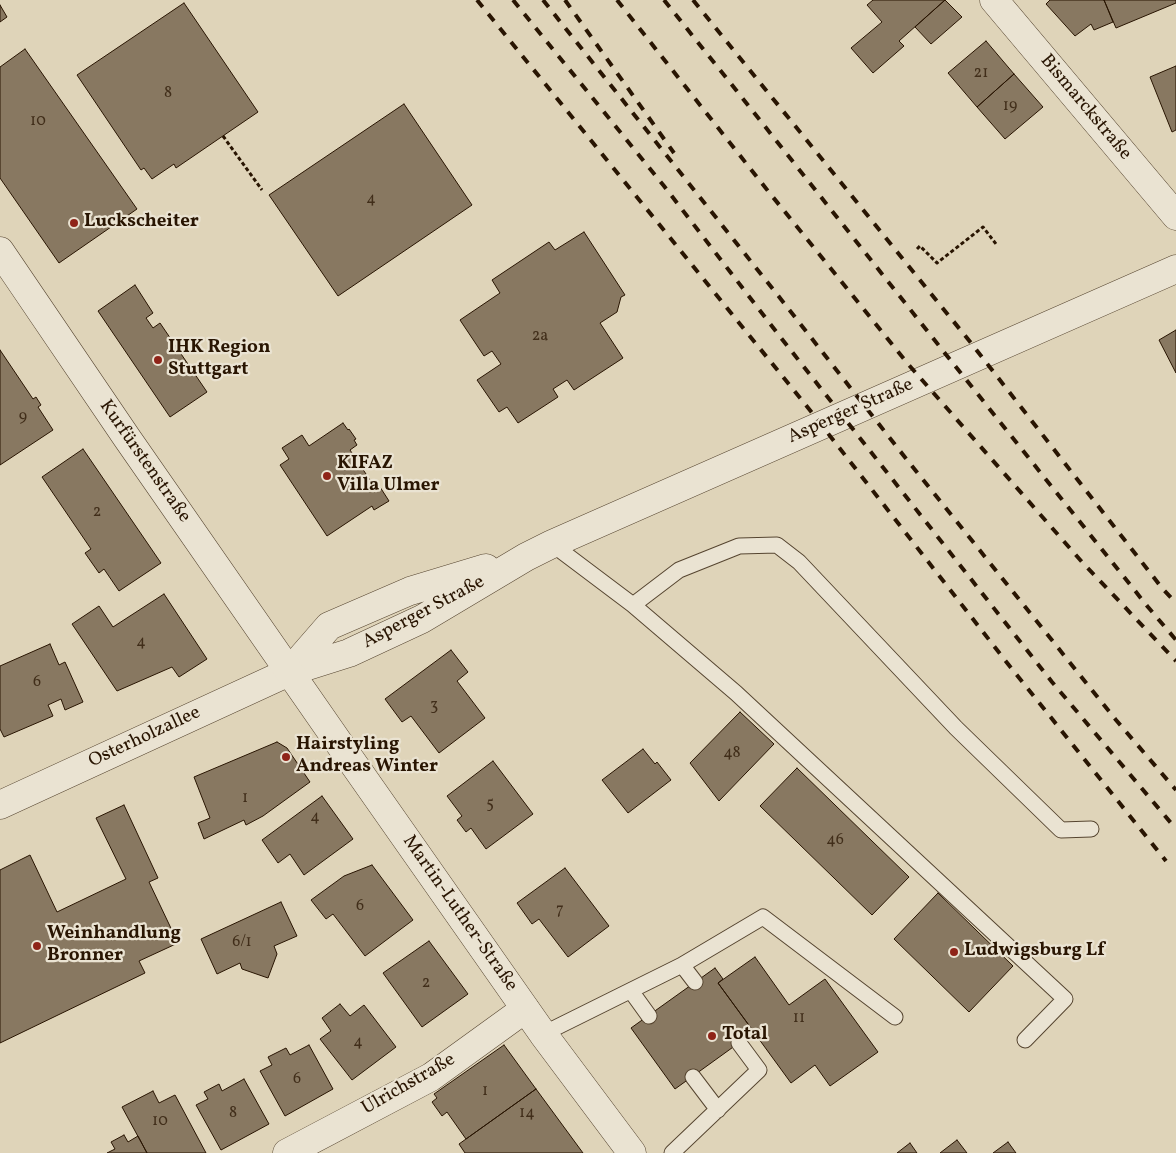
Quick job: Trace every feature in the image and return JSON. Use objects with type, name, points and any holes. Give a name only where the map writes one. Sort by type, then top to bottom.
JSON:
[{"type":"street","name":"Bismarckstraße","points":[[994,0],[1176,216]]},
{"type":"street","name":"Kurfürstenstraße","points":[[0,251],[289,672]]},
{"type":"street","name":"Asperger Straße","points":[[289,672],[349,653],[422,618],[526,557],[552,544],[1176,269]]},
{"type":"street","name":"Osterholzallee","points":[[0,805],[289,672]]},
{"type":"street","name":"Martin-Luther-Straße","points":[[289,672],[543,1034],[632,1153]]},
{"type":"street","name":"Ulrichstraße","points":[[287,1153],[431,1077],[525,1008]]},
{"type":"lane","points":[[552,544],[633,605],[736,693],[1065,999],[1025,1040]]},
{"type":"lane","points":[[633,605],[679,570],[739,546],[777,545],[799,562],[956,728],[1061,830],[1091,829]]},
{"type":"lane","points":[[543,1034],[682,965],[763,917],[895,1017]]},
{"type":"lane","points":[[682,965],[695,982]]},
{"type":"lane","points":[[631,990],[649,1016]]},
{"type":"lane","points":[[672,1153],[759,1070],[739,1043]]},
{"type":"lane","points":[[693,1077],[718,1110]]},
{"type":"path","points":[[223,136],[262,190]]},
{"type":"path","points":[[917,249],[920,246],[937,263],[983,227],[996,244]]},
{"type":"building","points":[[873,0],[945,0],[899,41],[904,46],[873,73],[851,48],[882,22],[867,5]]},
{"type":"building","points":[[945,0],[962,17],[931,44],[915,27]]},
{"type":"building","points":[[1050,0],[1104,0],[1113,22],[1094,30],[1091,24],[1075,36],[1046,4]]},
{"type":"building","points":[[1104,0],[1176,0],[1176,3],[1116,28]]},
{"type":"building","points":[[184,3],[258,112],[176,168],[174,164],[152,179],[144,168],[141,170],[77,75]]},
{"type":"building","points":[[0,5],[7,17],[0,22]]},
{"type":"building","points":[[986,41],[1014,74],[977,107],[948,73]]},
{"type":"building","points":[[25,49],[137,209],[59,263],[0,178],[0,67]]},
{"type":"building","points":[[1176,66],[1176,130],[1172,132],[1150,77]]},
{"type":"building","points":[[1014,74],[1043,107],[1005,139],[977,107]]},
{"type":"building","points":[[404,104],[472,205],[338,296],[269,195]]},
{"type":"building","points":[[584,232],[625,295],[621,297],[617,312],[600,323],[623,358],[574,390],[567,380],[553,389],[558,397],[518,423],[507,407],[499,412],[477,380],[501,364],[492,351],[484,356],[460,320],[500,293],[492,280],[549,242],[555,250]]},
{"type":"building","name":"IHK Region Stuttgart","points":[[135,285],[153,313],[146,318],[153,328],[160,323],[207,392],[170,417],[98,311]]},
{"type":"building","points":[[1176,330],[1176,373],[1159,340]]},
{"type":"building","points":[[0,350],[33,399],[36,397],[41,405],[38,407],[53,430],[0,465]]},
{"type":"building","name":"KIFAZ Villa Ulmer","points":[[343,423],[356,439],[354,440],[357,445],[350,450],[376,489],[380,487],[389,501],[374,510],[372,506],[327,536],[280,465],[289,459],[282,448],[302,435],[309,446]]},
{"type":"building","points":[[83,449],[161,563],[119,591],[104,569],[99,573],[85,553],[91,549],[42,477]]},
{"type":"building","points":[[164,594],[207,659],[179,677],[172,667],[117,691],[72,624],[99,606],[113,627]]},
{"type":"building","points":[[50,644],[59,665],[65,662],[83,702],[65,710],[61,699],[48,705],[53,716],[4,737],[0,729],[0,666]]},
{"type":"building","points":[[451,650],[468,672],[457,681],[485,718],[439,753],[411,716],[402,722],[385,699]]},
{"type":"building","points":[[740,712],[774,744],[719,801],[690,763]]},
{"type":"building","points":[[277,742],[287,748],[310,782],[263,816],[246,825],[244,820],[204,839],[198,823],[210,818],[194,777]]},
{"type":"building","points":[[643,749],[655,764],[657,762],[671,780],[628,813],[602,780]]},
{"type":"building","points":[[493,761],[533,814],[486,849],[471,828],[466,832],[457,820],[462,816],[447,796]]},
{"type":"building","points":[[797,768],[909,877],[872,915],[760,806]]},
{"type":"building","points":[[322,796],[353,839],[304,875],[290,854],[278,863],[262,840]]},
{"type":"building","points":[[124,805],[158,878],[149,882],[178,943],[139,961],[145,973],[0,1043],[0,870],[30,855],[57,912],[126,879],[96,818]]},
{"type":"building","points":[[372,865],[413,920],[365,956],[333,914],[326,919],[311,900],[344,876]]},
{"type":"building","points":[[565,868],[609,926],[568,957],[539,919],[532,924],[517,903]]},
{"type":"building","name":"Ludwigsburg Lf","points":[[938,893],[1013,966],[969,1012],[894,939]]},
{"type":"building","points":[[281,902],[297,936],[274,946],[277,954],[268,978],[242,969],[240,963],[217,974],[201,939]]},
{"type":"building","points":[[429,941],[468,994],[422,1027],[383,973]]},
{"type":"building","points":[[755,957],[789,1005],[825,979],[878,1052],[830,1086],[815,1065],[791,1083],[718,983]]},
{"type":"building","points":[[715,968],[723,979],[718,983],[754,1032],[675,1089],[631,1028]]},
{"type":"building","points":[[340,1004],[350,1016],[364,1005],[396,1047],[352,1080],[320,1039],[331,1031],[322,1018]]},
{"type":"building","points":[[309,1045],[333,1089],[285,1116],[260,1071],[272,1065],[268,1057],[286,1048],[290,1055]]},
{"type":"building","points":[[504,1045],[536,1089],[466,1139],[447,1112],[442,1116],[432,1102],[437,1098],[434,1094]]},
{"type":"building","points":[[244,1079],[269,1124],[221,1150],[196,1105],[208,1099],[204,1092],[219,1084],[222,1091]]},
{"type":"building","points":[[536,1089],[583,1153],[465,1153],[459,1144]]},
{"type":"building","points":[[153,1091],[159,1103],[175,1095],[206,1153],[147,1153],[122,1107]]},
{"type":"building","points":[[124,1135],[128,1142],[138,1136],[147,1153],[107,1153],[115,1149],[111,1142]]},
{"type":"building","points":[[957,1140],[967,1153],[940,1153]]},
{"type":"building","points":[[1008,1142],[1016,1153],[993,1153]]},
{"type":"building","points":[[910,1143],[917,1153],[897,1153]]},
{"type":"railway","points":[[477,0],[809,409],[1008,664],[1166,861]]},
{"type":"railway","points":[[513,0],[664,186],[1052,682],[1176,829]]},
{"type":"railway","points":[[543,0],[900,451],[1116,720],[1176,790]]},
{"type":"railway","points":[[565,0],[674,153]]},
{"type":"railway","points":[[617,0],[908,364],[1082,562],[1176,661]]},
{"type":"railway","points":[[664,0],[1176,640]]},
{"type":"railway","points":[[693,0],[971,343],[1162,588],[1176,603]]},
{"type":"place","name":"Luckscheiter","points":[[74,223]]},
{"type":"place","name":"IHK Region Stuttgart","points":[[158,360]]},
{"type":"place","name":"KIFAZ Villa Ulmer","points":[[327,476]]},
{"type":"place","name":"Hairstyling Andreas Winter","points":[[286,757]]},
{"type":"place","name":"Weinhandlung Bronner","points":[[37,946]]},
{"type":"place","name":"Ludwigsburg Lf","points":[[954,952]]},
{"type":"place","name":"Total","points":[[712,1036]]}]
